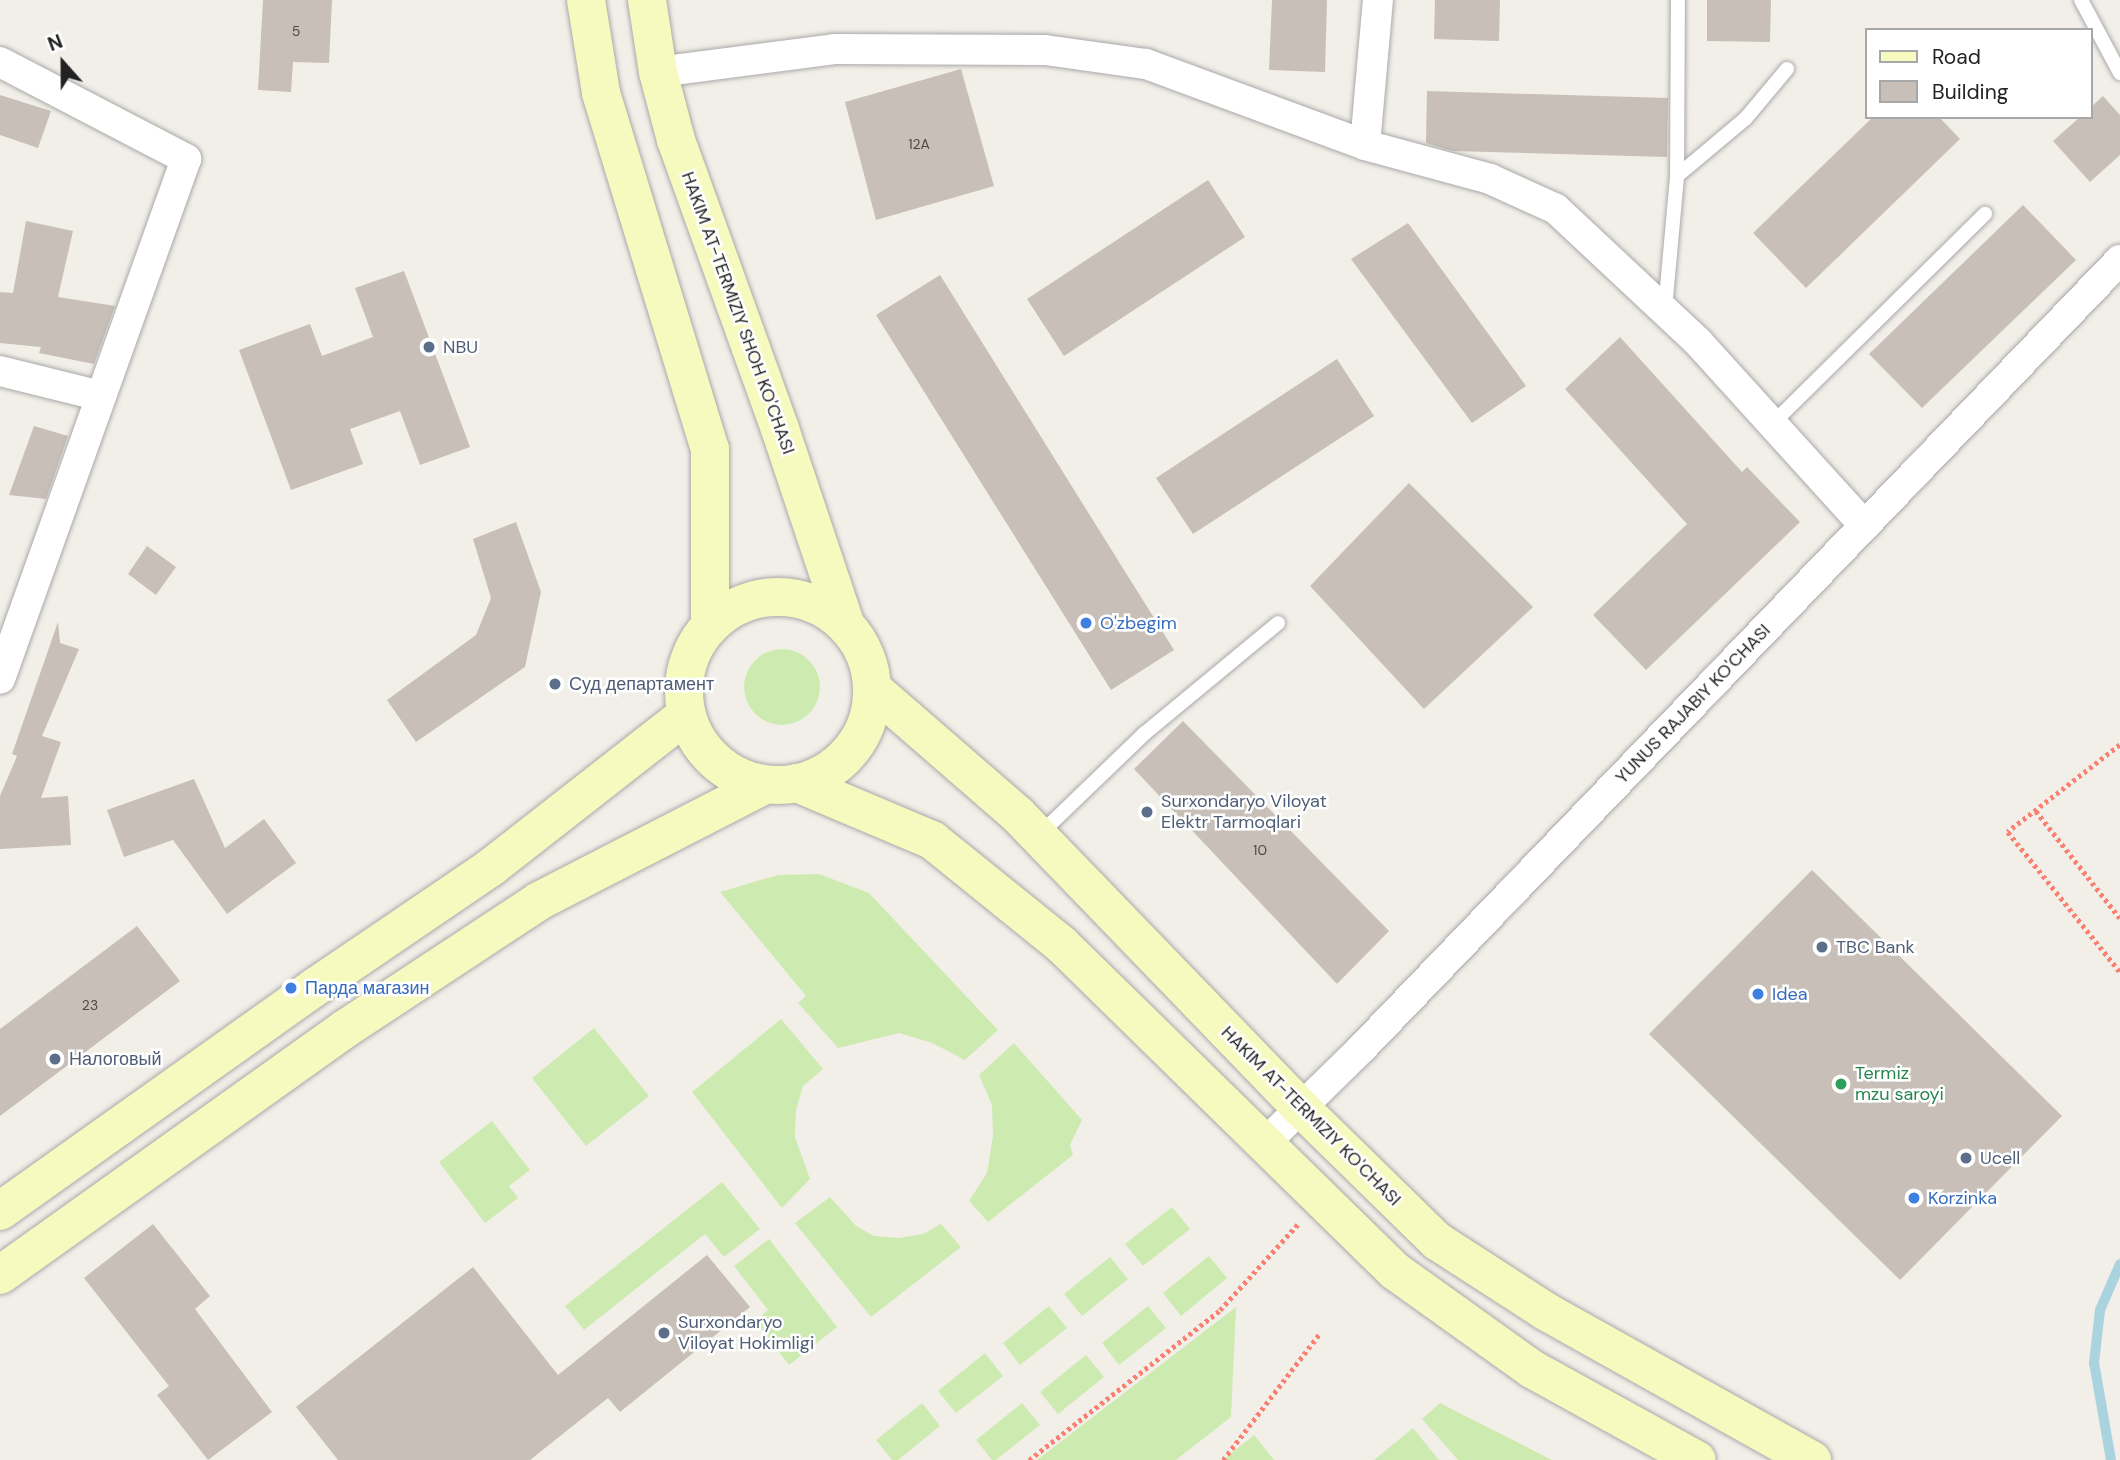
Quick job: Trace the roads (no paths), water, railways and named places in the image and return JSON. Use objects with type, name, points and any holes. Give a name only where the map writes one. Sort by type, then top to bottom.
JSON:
[{"type":"main road","points":[[586,0],[601,93],[710,449],[710,624]]},
{"type":"main road","name":"HAKIM AT-TERMIZIY SHOH KO'CHASI","points":[[647,0],[659,72],[676,140],[780,429],[845,623]]},
{"type":"main road","points":[[0,1275],[345,1029],[539,901],[781,784],[827,772],[852,750],[868,721],[873,689],[869,664],[860,642],[845,623],[811,603],[792,597],[762,597],[734,606],[710,624],[691,651],[683,682],[686,715],[697,740],[715,761],[738,777],[781,784],[932,841],[1062,945],[1395,1271],[1532,1368],[1697,1460]]},
{"type":"main road","name":"HAKIM AT-TERMIZIY KO'CHASI","points":[[873,689],[1038,836],[1302,1109],[1437,1241],[1545,1311],[1812,1460]]},
{"type":"main road","points":[[0,1211],[315,987],[490,869],[686,715]]},
{"type":"street","points":[[1364,145],[1378,0]]},
{"type":"street","points":[[659,72],[835,49],[1045,50],[1146,64],[1364,145],[1490,179],[1556,209],[1665,311],[1773,423],[1864,526]]},
{"type":"street","points":[[0,62],[186,159],[0,679]]},
{"type":"street","name":"YUNUS RAJABIY KO'CHASI","points":[[1264,1144],[1302,1109],[2120,260]]},
{"type":"street","points":[[0,371],[102,396]]},
{"type":"lane","points":[[1665,311],[1677,176],[1678,0]]},
{"type":"lane","points":[[2081,0],[2120,73]]},
{"type":"lane","points":[[1677,176],[1746,118],[1787,69]]},
{"type":"lane","points":[[1773,423],[1985,214]]},
{"type":"lane","points":[[1038,836],[1144,734],[1278,623]]},
{"type":"waterway","points":[[2111,1460],[2094,1363],[2100,1310],[2120,1264]]},
{"type":"place","name":"NBU","points":[[429,347]]},
{"type":"place","name":"O'zbegim","points":[[1086,623]]},
{"type":"place","name":"Суд департамент","points":[[555,684]]},
{"type":"place","name":"Surxondaryo Viloyat Elektr Tarmoqlari","points":[[1147,812]]},
{"type":"place","name":"TBC Bank","points":[[1822,947]]},
{"type":"place","name":"Парда магазин","points":[[291,988]]},
{"type":"place","name":"Idea","points":[[1758,994]]},
{"type":"place","name":"Налоговый","points":[[55,1059]]},
{"type":"place","name":"Termiz mzu saroyi","points":[[1841,1084]]},
{"type":"place","name":"Ucell","points":[[1966,1158]]},
{"type":"place","name":"Korzinka","points":[[1914,1198]]},
{"type":"place","name":"Surxondaryo Viloyat Hokimligi","points":[[664,1333]]}]
